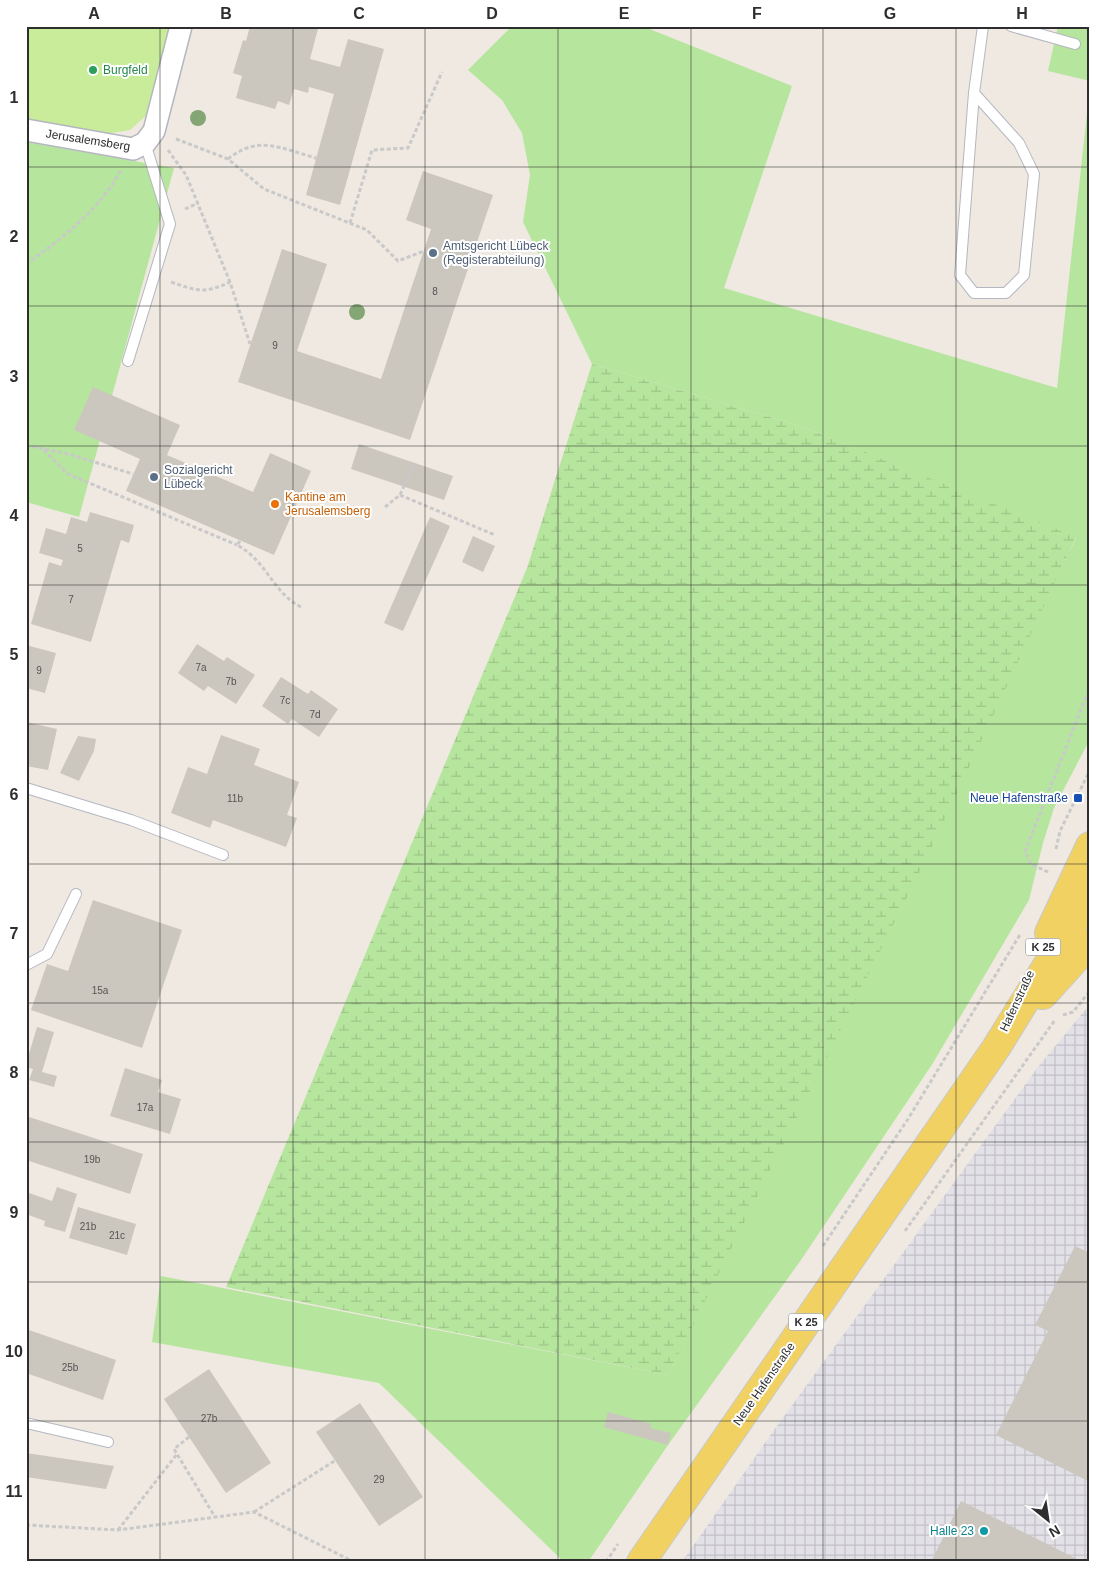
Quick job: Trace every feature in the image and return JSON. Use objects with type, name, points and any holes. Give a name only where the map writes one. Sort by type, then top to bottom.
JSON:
[{"type":"main road","name":"Hafenstraße","points":[[996,1048],[1090,846]]},
{"type":"main road","name":"Hafenstraße","points":[[972,1083],[996,1048],[1090,896]]},
{"type":"main road","name":"K 25","points":[[996,1048],[1090,943]]},
{"type":"main road","name":"Neue Hafenstraße","points":[[641,1562],[972,1083]]},
{"type":"street","points":[[144,141],[181,26]]},
{"type":"street","name":"Jerusalemsberg","points":[[26,130],[144,141]]},
{"type":"lane","points":[[974,93],[1020,143],[1034,174],[1024,276],[1006,293],[974,293],[960,275],[974,93],[983,26]]},
{"type":"lane","points":[[1011,26],[1074,44]]},
{"type":"lane","points":[[128,361],[170,224],[144,141]]},
{"type":"lane","points":[[26,788],[131,820],[223,855]]},
{"type":"lane","points":[[26,965],[47,954],[76,894]]},
{"type":"lane","points":[[26,1423],[108,1442]]},
{"type":"path","points":[[350,223],[372,150],[408,148],[442,72]]},
{"type":"path","points":[[144,141],[228,159],[264,190],[367,230],[398,261],[424,251]]},
{"type":"path","points":[[26,264],[79,224],[144,141]]},
{"type":"path","points":[[144,141],[186,175],[230,282],[250,344]]},
{"type":"path","points":[[228,159],[240,149],[253,144],[267,144],[316,158]]},
{"type":"path","points":[[154,276],[201,292],[214,290],[230,282]]},
{"type":"path","points":[[26,445],[72,455],[133,474]]},
{"type":"path","points":[[44,450],[68,474],[238,545],[252,553],[280,591],[290,602],[301,607]]},
{"type":"path","points":[[385,507],[400,495],[414,463]]},
{"type":"path","points":[[400,495],[495,535]]},
{"type":"path","points":[[238,545],[240,540]]},
{"type":"path","points":[[1053,865],[1051,874],[1031,864],[1025,851],[1090,687]]},
{"type":"path","points":[[1055,856],[1060,831],[1090,770]]},
{"type":"path","points":[[822,1248],[908,1119],[1026,924]]},
{"type":"path","points":[[1004,1091],[1054,1021],[1073,1012],[1090,991]]},
{"type":"path","points":[[189,1437],[174,1449],[215,1517]]},
{"type":"path","points":[[118,1530],[177,1454]]},
{"type":"path","points":[[26,1525],[118,1530],[254,1512],[336,1460]]},
{"type":"path","points":[[254,1512],[354,1562]]},
{"type":"path","points":[[606,1562],[624,1536]]},
{"type":"shaded area","points":[[1090,1004],[1090,1562],[682,1562],[769,1437],[1038,1067]]},
{"type":"green space","name":"Burgfeld","points":[[26,26],[170,26],[148,114],[130,130],[106,134],[26,120]]},
{"type":"green space","points":[[512,26],[642,26],[792,86],[724,288],[1057,388],[1090,86],[1090,739],[1054,808],[1029,900],[933,1063],[801,1260],[668,1445],[588,1562],[564,1562],[379,1383],[152,1342],[161,1276],[668,1375],[1076,538],[800,426],[592,364],[523,222],[530,175],[522,133],[502,100],[468,70]]},
{"type":"green space","points":[[1058,26],[1090,26],[1090,81],[1048,71]]},
{"type":"green space","points":[[26,142],[174,168],[79,517],[26,502]]},
{"type":"green space","points":[[592,364],[800,426],[1076,537],[931,849],[668,1375],[226,1287],[527,568]]},
{"type":"building","points":[[250,26],[279,26],[290,29],[291,26],[309,26],[318,29],[310,59],[340,67],[348,39],[384,49],[340,205],[306,195],[334,94],[309,87],[308,93],[294,89],[289,105],[278,101],[275,109],[236,98],[242,76],[233,73],[243,40],[246,41]]},
{"type":"building","points":[[423,171],[493,195],[410,440],[238,382],[282,249],[327,264],[297,351],[381,379],[431,229],[406,220]]},
{"type":"building","points":[[93,387],[180,425],[167,455],[253,492],[270,453],[311,471],[274,555],[126,491],[140,459],[74,430]]},
{"type":"building","points":[[359,444],[453,476],[444,500],[351,469]]},
{"type":"building","points":[[90,512],[134,525],[129,543],[121,540],[91,642],[31,624],[49,562],[61,566],[63,560],[39,553],[46,528],[66,534],[71,517],[87,522]]},
{"type":"building","points":[[430,517],[450,526],[403,631],[384,623]]},
{"type":"building","points":[[473,536],[495,546],[483,572],[462,562]]},
{"type":"building","points":[[197,644],[224,661],[227,657],[255,675],[236,704],[208,686],[204,691],[178,673]]},
{"type":"building","points":[[26,645],[56,653],[45,693],[26,688]]},
{"type":"building","points":[[281,677],[308,694],[311,690],[338,709],[319,737],[292,719],[288,724],[262,706]]},
{"type":"building","points":[[26,722],[57,729],[48,770],[26,766]]},
{"type":"building","points":[[221,735],[260,749],[254,765],[299,782],[287,815],[297,818],[286,847],[213,820],[210,828],[171,813],[188,767],[207,774]]},
{"type":"building","points":[[78,736],[96,739],[94,751],[79,781],[60,773]]},
{"type":"building","points":[[93,900],[182,930],[142,1048],[31,1010],[47,964],[68,971]]},
{"type":"building","points":[[37,1027],[54,1032],[42,1072],[57,1076],[54,1087],[29,1080],[33,1069],[26,1067],[26,1064]]},
{"type":"building","points":[[125,1068],[162,1080],[158,1092],[181,1099],[170,1134],[110,1116]]},
{"type":"building","points":[[26,1116],[143,1154],[130,1194],[26,1160]]},
{"type":"building","points":[[57,1187],[77,1194],[65,1232],[44,1226],[45,1221],[26,1214],[26,1192],[52,1201]]},
{"type":"building","points":[[78,1207],[136,1224],[127,1255],[69,1238]]},
{"type":"building","points":[[1075,1246],[1088,1252],[1090,1247],[1090,1482],[996,1435],[1048,1331],[1035,1325]]},
{"type":"building","points":[[26,1329],[116,1360],[103,1400],[26,1373]]},
{"type":"building","points":[[209,1369],[271,1463],[226,1493],[164,1399]]},
{"type":"building","points":[[360,1403],[423,1497],[379,1526],[316,1432]]},
{"type":"building","points":[[608,1412],[652,1424],[650,1428],[671,1433],[668,1445],[604,1427]]},
{"type":"building","points":[[26,1453],[114,1466],[106,1489],[26,1477]]},
{"type":"building","name":"Halle 23","points":[[961,1501],[1083,1562],[931,1562]]},
{"type":"place","name":"Burgfeld","points":[[93,70]]},
{"type":"place","name":"Amtsgericht Lübeck (Registerabteilung)","points":[[433,253]]},
{"type":"place","name":"Sozialgericht Lübeck","points":[[154,477]]},
{"type":"place","name":"Kantine am Jerusalemsberg","points":[[275,504]]},
{"type":"place","name":"Neue Hafenstraße","points":[[1078,798]]},
{"type":"place","name":"Halle 23","points":[[984,1531]]}]
